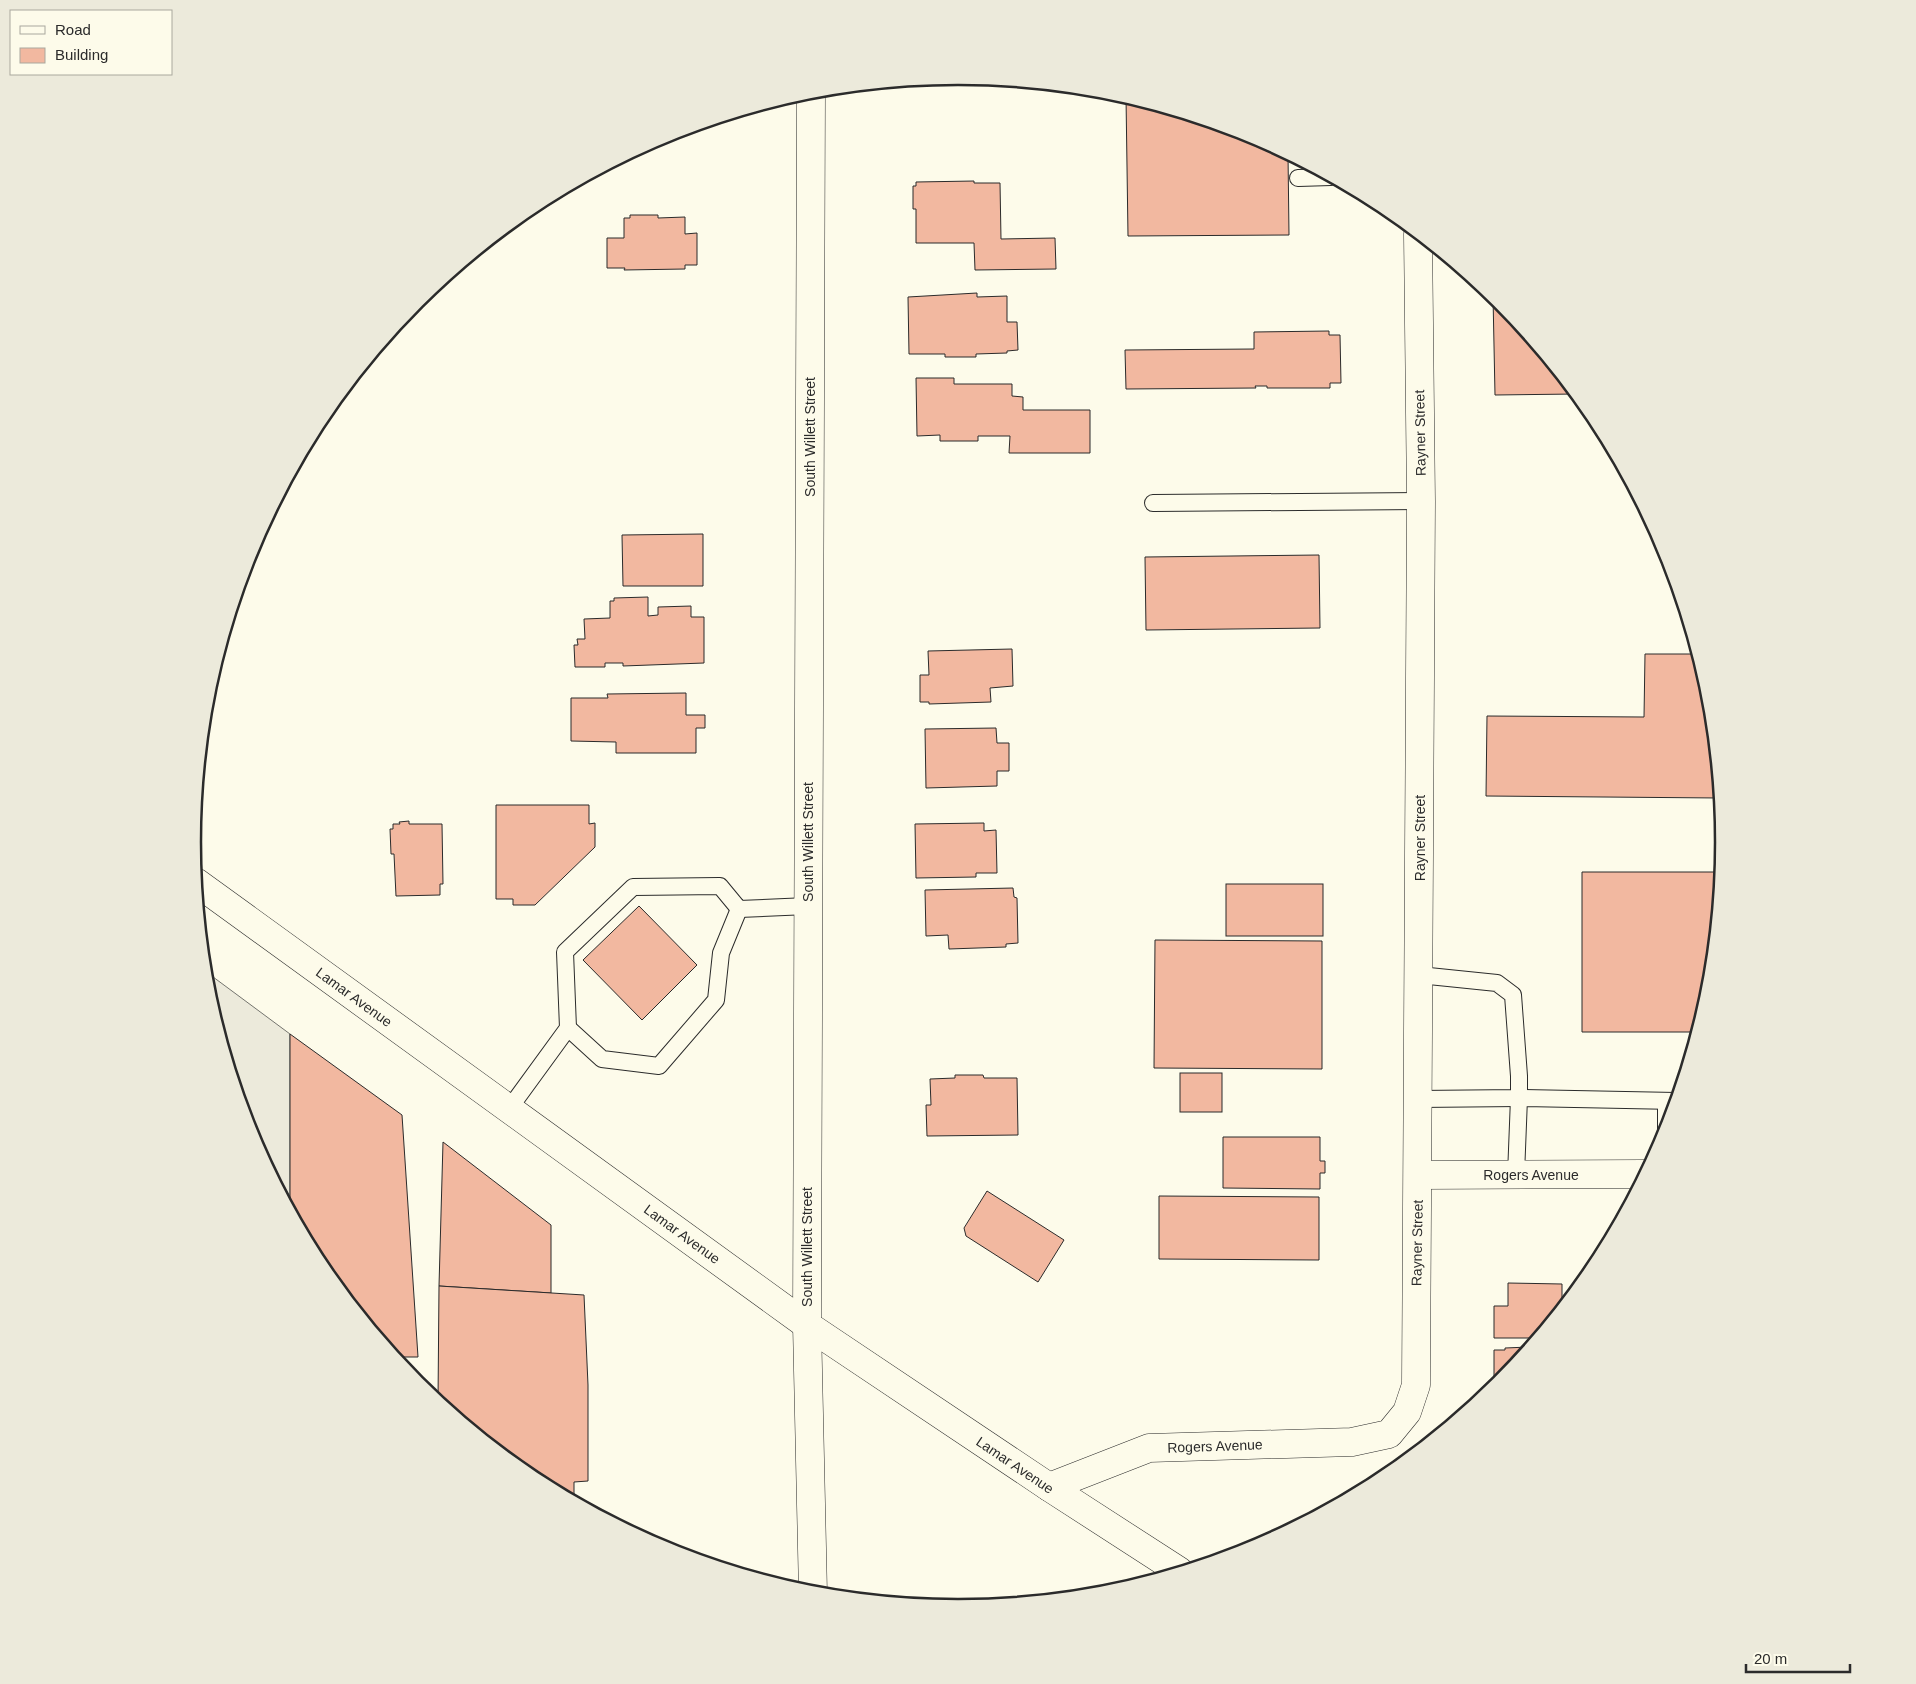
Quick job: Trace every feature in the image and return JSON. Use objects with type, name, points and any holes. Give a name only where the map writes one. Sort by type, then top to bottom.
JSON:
[{"type":"street","name":"South Willett Street","points":[[811,100],[807,1325],[813,1585]]},
{"type":"street","name":"Rayner Street","points":[[1388,1434],[1407,1412],[1416,1385],[1421,243]]},
{"type":"street","name":"Lamar Avenue","points":[[203,887],[807,1325],[1049,1487],[1173,1567]]},
{"type":"street","name":"Rogers Avenue","points":[[1418,1175],[1638,1174]]},
{"type":"street","name":"Rogers Avenue","points":[[1049,1487],[1148,1448],[1352,1442],[1388,1434]]},
{"type":"lane","points":[[1298,178],[1321,178]]},
{"type":"lane","points":[[1153,503],[1421,501]]},
{"type":"lane","points":[[509,1109],[568,1028],[565,952],[633,887],[720,886],[739,909]]},
{"type":"lane","points":[[739,909],[808,906]]},
{"type":"lane","points":[[568,1028],[602,1059],[659,1066],[716,1000],[721,953],[739,909]]},
{"type":"lane","points":[[1419,974],[1497,983],[1513,995],[1519,1076],[1516,1175]]},
{"type":"lane","points":[[1418,1099],[1519,1098],[1669,1101]]},
{"type":"shaded area","points":[[214,977],[290,1034],[290,1198],[259,1132],[241,1085],[227,1038]]},
{"type":"building","points":[[1126,105],[1201,125],[1288,161],[1289,235],[1128,236]]},
{"type":"building","points":[[974,181],[974,183],[1000,183],[1001,239],[1055,238],[1056,269],[975,270],[974,243],[916,243],[916,209],[913,209],[913,186],[916,186],[916,182]]},
{"type":"building","points":[[630,215],[658,215],[658,218],[685,217],[685,234],[697,233],[697,265],[685,265],[685,269],[624,270],[625,268],[607,268],[607,238],[624,238],[624,218],[630,218]]},
{"type":"building","points":[[977,293],[977,297],[1007,296],[1007,322],[1017,322],[1018,350],[1007,351],[1007,353],[976,354],[976,357],[945,357],[945,354],[909,354],[908,297]]},
{"type":"building","points":[[1493,307],[1527,343],[1568,394],[1495,395]]},
{"type":"building","points":[[1329,331],[1329,335],[1340,335],[1341,383],[1330,383],[1330,388],[1267,388],[1267,386],[1255,386],[1256,388],[1126,389],[1125,350],[1254,349],[1254,332]]},
{"type":"building","points":[[916,378],[954,378],[954,384],[1012,384],[1012,396],[1023,397],[1023,410],[1090,410],[1090,453],[1009,453],[1010,436],[978,436],[978,441],[940,441],[940,435],[917,436]]},
{"type":"building","points":[[703,534],[703,586],[623,586],[622,535]]},
{"type":"building","points":[[1319,555],[1320,628],[1146,630],[1145,557]]},
{"type":"building","points":[[648,597],[648,616],[658,615],[658,607],[691,606],[691,617],[704,617],[704,663],[623,666],[623,663],[605,663],[605,667],[575,667],[574,645],[578,645],[577,639],[585,639],[584,619],[610,618],[610,601],[614,601],[614,598]]},
{"type":"building","points":[[1012,649],[1013,686],[990,688],[991,702],[929,704],[929,702],[920,702],[920,675],[929,675],[928,651]]},
{"type":"building","points":[[1645,654],[1691,654],[1709,743],[1713,798],[1486,796],[1487,716],[1644,717]]},
{"type":"building","points":[[686,693],[686,715],[705,715],[705,728],[696,728],[696,753],[616,753],[616,742],[571,741],[571,698],[608,698],[607,694]]},
{"type":"building","points":[[996,728],[997,743],[1009,743],[1009,771],[997,771],[997,786],[926,788],[925,729]]},
{"type":"building","points":[[496,805],[589,805],[589,824],[595,823],[595,847],[535,905],[513,905],[513,899],[496,899]]},
{"type":"building","points":[[409,821],[409,824],[442,824],[443,884],[440,884],[440,895],[396,896],[394,854],[391,854],[390,829],[393,829],[393,824]]},
{"type":"building","points":[[984,823],[984,831],[996,830],[997,873],[976,873],[976,877],[916,878],[915,824]]},
{"type":"building","points":[[1582,872],[1714,872],[1709,941],[1690,1032],[1582,1032]]},
{"type":"building","points":[[1226,884],[1323,884],[1323,936],[1226,936]]},
{"type":"building","points":[[1013,888],[1014,897],[1017,898],[1018,943],[1006,944],[1006,947],[949,949],[948,935],[926,936],[925,890]]},
{"type":"building","points":[[639,906],[697,965],[642,1020],[583,960]]},
{"type":"building","points":[[1155,940],[1322,941],[1322,1069],[1154,1068]]},
{"type":"building","points":[[290,1034],[402,1115],[418,1357],[404,1357],[357,1303],[329,1263],[290,1198]]},
{"type":"building","points":[[1180,1073],[1222,1073],[1222,1112],[1180,1112]]},
{"type":"building","points":[[955,1075],[983,1075],[984,1078],[1017,1078],[1018,1135],[927,1136],[926,1105],[931,1105],[930,1079],[955,1078]]},
{"type":"building","points":[[1223,1137],[1320,1137],[1320,1161],[1325,1161],[1325,1173],[1320,1173],[1320,1189],[1223,1188]]},
{"type":"building","points":[[443,1142],[551,1225],[551,1293],[439,1286]]},
{"type":"building","points":[[987,1191],[1064,1240],[1038,1282],[966,1236],[964,1228]]},
{"type":"building","points":[[1159,1196],[1319,1197],[1319,1260],[1159,1259]]},
{"type":"building","points":[[1508,1283],[1562,1284],[1562,1299],[1530,1338],[1494,1338],[1494,1306],[1508,1306]]},
{"type":"building","points":[[439,1286],[584,1295],[588,1385],[588,1481],[574,1482],[574,1495],[497,1443],[438,1391]]},
{"type":"building","points":[[1521,1347],[1494,1376],[1494,1350],[1505,1350],[1505,1348]]}]
